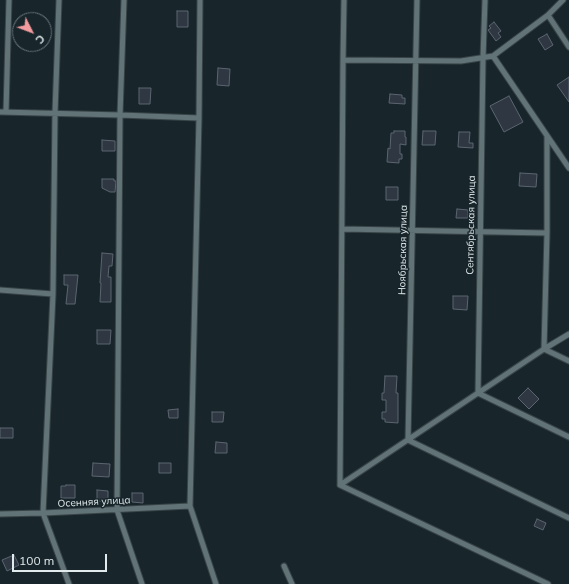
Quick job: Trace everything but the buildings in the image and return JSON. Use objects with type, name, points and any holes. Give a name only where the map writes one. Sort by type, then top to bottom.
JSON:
[{"type":"street","points":[[6,112],[9,0]]},
{"type":"street","points":[[59,0],[55,113],[53,294],[43,514],[69,584]]},
{"type":"street","points":[[124,0],[120,115],[117,510],[142,584]]},
{"type":"street","points":[[200,0],[200,118],[190,506],[216,584]]},
{"type":"street","points":[[340,485],[344,0]]},
{"type":"street","name":"Ноябрьская улица","points":[[408,440],[417,0]]},
{"type":"street","name":"Сентябрьская улица","points":[[478,393],[485,0]]},
{"type":"street","points":[[343,60],[461,61],[493,56],[548,15],[563,0]]},
{"type":"street","points":[[548,15],[569,47]]},
{"type":"street","points":[[493,56],[569,168]]},
{"type":"street","points":[[0,112],[200,118]]},
{"type":"street","points":[[544,349],[547,233],[547,137]]},
{"type":"street","points":[[342,229],[547,233]]},
{"type":"street","points":[[0,290],[53,294]]},
{"type":"street","points":[[340,485],[544,349],[569,334]]},
{"type":"street","points":[[544,349],[569,361]]},
{"type":"street","points":[[478,393],[569,437]]},
{"type":"street","points":[[408,440],[569,518]]},
{"type":"street","points":[[340,485],[548,584]]},
{"type":"street","name":"Осенняя улица","points":[[0,514],[43,514],[190,506]]},
{"type":"street","points":[[284,566],[292,584]]}]
